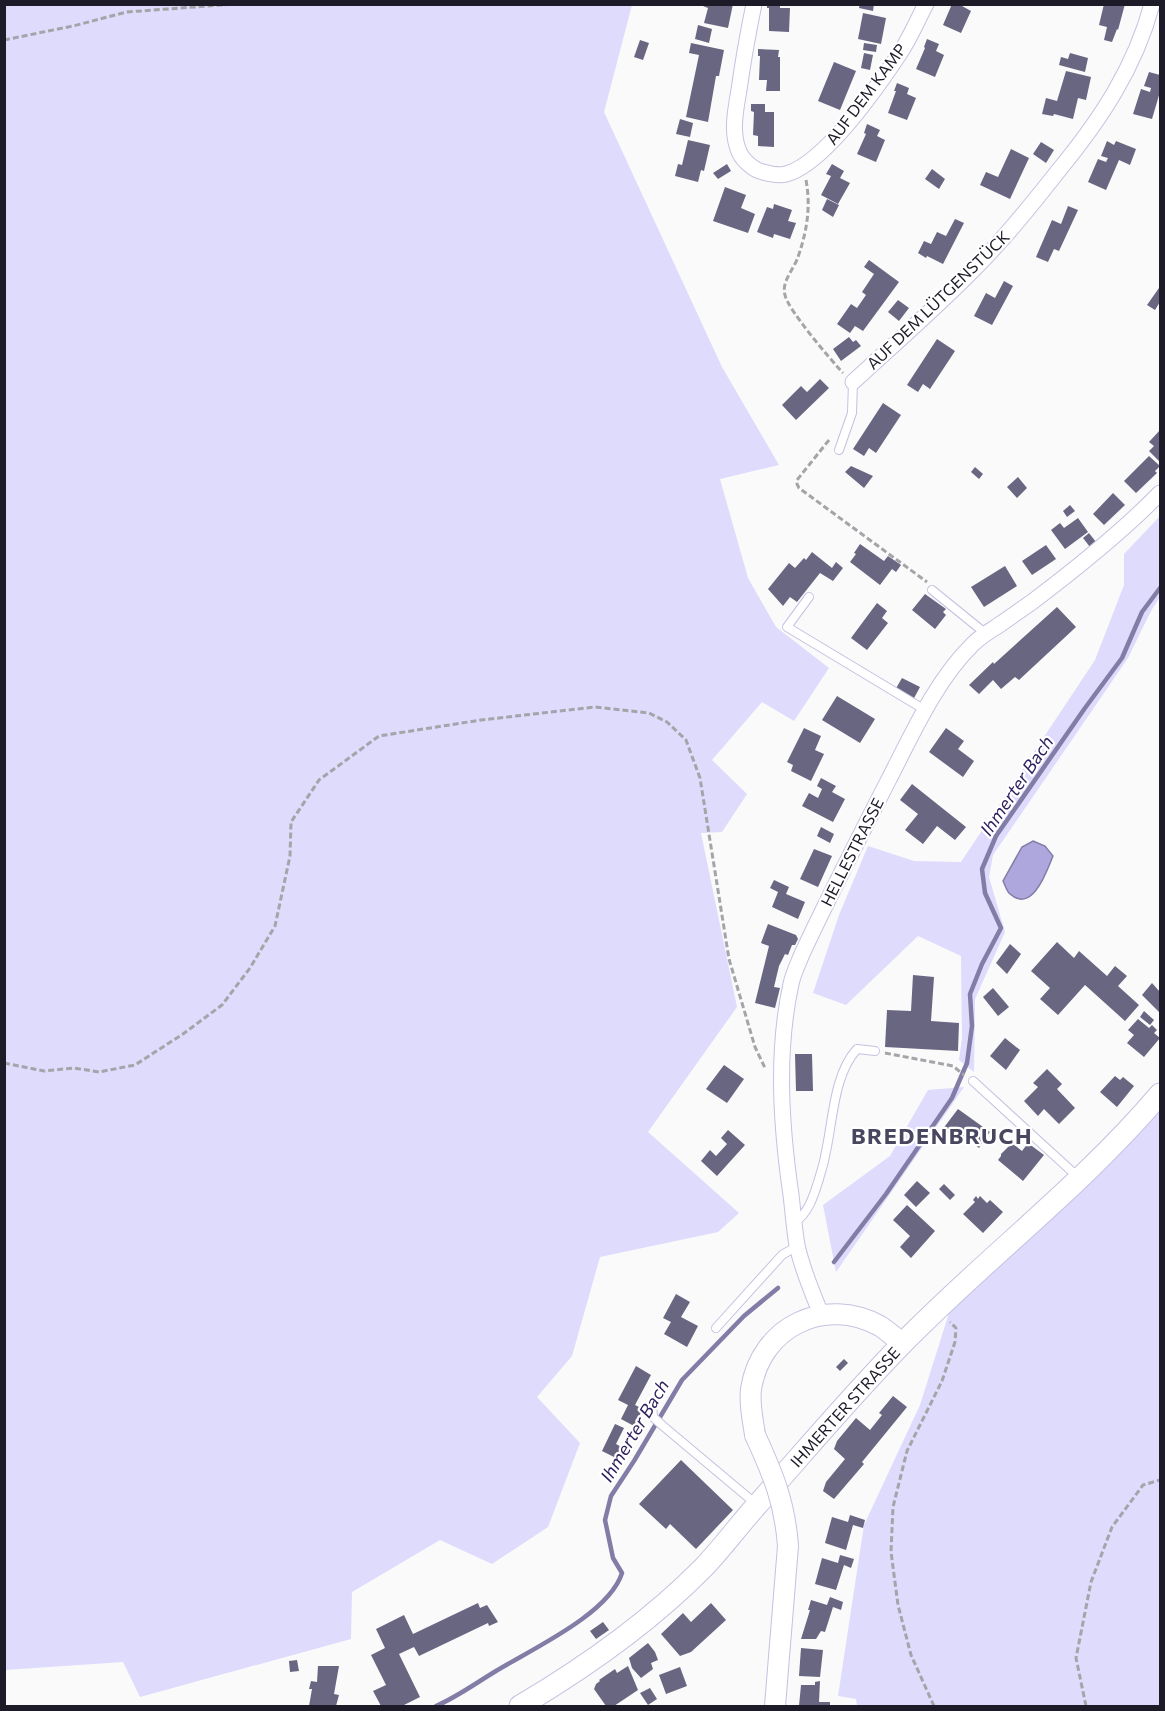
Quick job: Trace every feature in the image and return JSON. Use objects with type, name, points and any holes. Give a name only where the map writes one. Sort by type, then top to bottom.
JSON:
[{"type":"main road","name":"IHMERTER STRASSE","points":[[520,1707],[608,1649],[657,1610],[704,1567],[902,1343],[1079,1178],[1161,1094]]},
{"type":"street","name":"AUF DEM KAMP","points":[[754,4],[735,117],[737,148],[751,166],[761,172],[772,174],[785,174],[803,166],[833,141],[900,53],[924,6]]},
{"type":"street","name":"AUF DEM LÜTGENSTÜCK","points":[[853,382],[977,266],[1005,236],[1074,152],[1127,72],[1152,4]]},
{"type":"street","name":"HELLESTRASSE","points":[[821,1314],[797,1246],[782,1103],[783,1041],[791,982],[802,954],[818,918],[925,711],[958,661],[985,633],[1033,601],[1086,560],[1161,494]]},
{"type":"street","points":[[775,1707],[788,1546],[786,1521],[780,1494],[755,1435],[751,1410],[751,1390],[761,1360],[769,1346],[782,1333],[806,1318],[821,1314],[841,1314],[859,1318],[881,1327],[902,1343]]},
{"type":"lane","points":[[839,450],[852,413],[853,382]]},
{"type":"lane","points":[[932,588],[985,633]]},
{"type":"lane","points":[[809,597],[787,627],[925,711]]},
{"type":"lane","points":[[794,1223],[806,1212],[815,1191],[825,1158],[837,1093],[848,1059],[857,1049],[875,1051]]},
{"type":"lane","points":[[973,1081],[1079,1178]]},
{"type":"lane","points":[[716,1328],[782,1255],[797,1246]]},
{"type":"lane","points":[[652,1403],[653,1416],[663,1426],[757,1505]]},
{"type":"path","points":[[4,40],[127,12],[235,4]]},
{"type":"path","points":[[803,166],[809,199],[808,225],[798,259],[785,283],[784,294],[790,308],[841,371],[853,382]]},
{"type":"path","points":[[824,447],[797,480],[799,488],[932,588]]},
{"type":"path","points":[[4,1063],[44,1071],[74,1068],[99,1072],[135,1065],[222,1005],[250,968],[275,926],[290,856],[291,822],[319,780],[379,736],[481,720],[595,707],[649,713],[668,722],[686,740],[700,778],[729,959],[755,1047],[768,1075]]},
{"type":"path","points":[[875,1051],[953,1066]]},
{"type":"path","points":[[934,1707],[911,1655],[898,1605],[891,1552],[893,1507],[907,1451],[942,1381],[955,1342],[956,1328]]},
{"type":"path","points":[[1086,1707],[1076,1658],[1091,1582],[1112,1527],[1143,1485],[1161,1480]]},
{"type":"shaded area","points":[[5,4],[632,5],[604,112],[722,367],[779,465],[720,479],[748,578],[776,627],[829,668],[794,721],[762,702],[712,760],[747,794],[722,832],[701,833],[737,1007],[648,1132],[739,1213],[718,1232],[600,1257],[572,1356],[537,1397],[580,1443],[548,1527],[492,1564],[440,1540],[352,1592],[351,1639],[140,1697],[123,1662],[5,1670]]},
{"type":"shaded area","points":[[1160,516],[1160,597],[1128,658],[993,855],[989,877],[1005,932],[975,999],[974,1072],[959,1060],[962,1038],[961,956],[918,936],[846,1005],[813,993],[839,915],[868,846],[914,861],[961,862],[1095,660],[1124,585],[1124,554]]},
{"type":"shaded area","points":[[1033,841],[1045,846],[1053,856],[1038,888],[1026,898],[1018,899],[1009,893],[1003,881],[1022,847]]},
{"type":"shaded area","points":[[964,1087],[836,1272],[823,1205],[890,1156],[928,1090]]},
{"type":"shaded area","points":[[1160,1103],[1160,1706],[857,1706],[856,1699],[838,1696],[864,1525],[920,1405],[949,1313]]},
{"type":"building","points":[[698,4],[733,4],[728,28],[704,23],[708,8]]},
{"type":"building","points":[[767,4],[780,4],[780,8],[790,8],[789,32],[769,31]]},
{"type":"building","points":[[860,4],[874,4],[873,11],[859,8]]},
{"type":"building","points":[[952,4],[963,4],[962,6],[971,11],[961,33],[943,25]]},
{"type":"building","points":[[1104,4],[1125,4],[1112,42],[1104,40],[1107,27],[1099,25]]},
{"type":"building","points":[[863,13],[886,18],[881,44],[858,39]]},
{"type":"building","points":[[698,25],[712,29],[709,43],[695,39]]},
{"type":"building","points":[[927,39],[939,44],[936,51],[944,55],[935,77],[916,69]]},
{"type":"building","points":[[640,40],[649,43],[643,60],[634,57]]},
{"type":"building","points":[[691,43],[724,50],[719,76],[716,76],[708,122],[686,117],[699,55],[689,53]]},
{"type":"building","points":[[864,43],[877,45],[876,52],[863,50]]},
{"type":"building","points":[[758,49],[779,50],[780,91],[766,91],[767,80],[759,80]]},
{"type":"building","points":[[864,53],[873,55],[870,70],[861,68]]},
{"type":"building","points":[[1070,53],[1088,58],[1085,72],[1059,65],[1061,57],[1068,59]]},
{"type":"building","points":[[834,62],[856,71],[840,110],[818,101]]},
{"type":"building","points":[[1066,71],[1091,77],[1086,100],[1078,98],[1073,119],[1054,114],[1053,116],[1042,114],[1046,98],[1057,101]]},
{"type":"building","points":[[1149,72],[1160,75],[1160,92],[1152,119],[1133,114],[1141,89],[1150,92],[1151,88],[1144,86]]},
{"type":"building","points":[[897,83],[909,88],[907,94],[916,98],[907,120],[888,113]]},
{"type":"building","points":[[751,104],[765,104],[765,112],[774,112],[774,147],[758,146],[758,136],[753,135],[754,112],[751,111]]},
{"type":"building","points":[[680,119],[693,123],[690,137],[676,134]]},
{"type":"building","points":[[867,124],[880,130],[877,136],[885,140],[876,162],[857,154],[866,134],[864,133]]},
{"type":"building","points":[[688,140],[710,145],[704,171],[701,170],[698,182],[675,176],[678,164],[682,165]]},
{"type":"building","points":[[1107,141],[1114,145],[1116,141],[1136,149],[1130,165],[1119,160],[1106,190],[1088,182],[1098,159],[1106,162],[1108,158],[1101,156]]},
{"type":"building","points":[[1041,142],[1054,150],[1046,163],[1033,154]]},
{"type":"building","points":[[1011,149],[1029,158],[1010,199],[980,185],[986,172],[998,177]]},
{"type":"building","points":[[727,164],[731,171],[718,179],[713,173]]},
{"type":"building","points":[[832,164],[844,171],[840,178],[850,183],[838,204],[821,195],[831,176],[826,174]]},
{"type":"building","points":[[932,169],[945,179],[939,189],[925,179]]},
{"type":"building","points":[[725,187],[746,195],[741,208],[755,214],[748,233],[713,221]]},
{"type":"building","points":[[827,199],[839,205],[833,217],[822,210]]},
{"type":"building","points":[[774,204],[792,210],[788,221],[796,223],[790,239],[774,234],[773,238],[757,232],[767,207],[773,209]]},
{"type":"building","points":[[1068,206],[1078,210],[1059,251],[1054,249],[1048,262],[1036,257],[1052,220],[1061,224]]},
{"type":"building","points":[[955,219],[964,223],[943,264],[918,253],[924,241],[931,244],[937,232],[946,236]]},
{"type":"building","points":[[869,260],[899,282],[863,331],[855,326],[850,333],[837,324],[851,304],[857,308],[866,295],[862,292],[874,274],[864,267]]},
{"type":"building","points":[[1004,281],[1013,286],[992,325],[974,316],[986,293],[995,298]]},
{"type":"building","points":[[1159,288],[1160,302],[1155,310],[1147,305]]},
{"type":"building","points":[[898,300],[909,308],[899,321],[888,312]]},
{"type":"building","points":[[849,337],[861,346],[841,361],[833,349]]},
{"type":"building","points":[[937,339],[955,351],[930,389],[923,384],[918,392],[907,385]]},
{"type":"building","points":[[820,379],[829,388],[796,420],[782,405],[801,386],[807,392]]},
{"type":"building","points":[[883,403],[901,415],[876,453],[869,448],[864,456],[853,449]]},
{"type":"building","points":[[1160,430],[1159,461],[1149,451],[1154,446],[1149,442]]},
{"type":"building","points":[[1149,456],[1160,466],[1155,471],[1157,473],[1136,493],[1124,481]]},
{"type":"building","points":[[851,466],[873,476],[864,488],[845,472]]},
{"type":"building","points":[[975,467],[983,474],[979,479],[971,472]]},
{"type":"building","points":[[1018,477],[1027,488],[1017,498],[1007,487]]},
{"type":"building","points":[[1113,493],[1125,505],[1104,525],[1093,514]]},
{"type":"building","points":[[1070,505],[1075,511],[1067,517],[1063,511]]},
{"type":"building","points":[[1078,518],[1088,532],[1065,549],[1051,530],[1060,523],[1064,528]]},
{"type":"building","points":[[1089,533],[1096,542],[1090,547],[1083,538]]},
{"type":"building","points":[[860,544],[884,561],[888,556],[901,565],[896,572],[892,569],[880,585],[850,562]]},
{"type":"building","points":[[1046,545],[1056,559],[1032,575],[1022,561]]},
{"type":"building","points":[[812,552],[832,568],[836,562],[843,568],[833,581],[820,573],[797,602],[790,597],[783,606],[768,589],[789,563],[795,568]]},
{"type":"building","points":[[1005,566],[1017,586],[984,607],[971,587]]},
{"type":"building","points":[[925,594],[946,609],[943,612],[946,615],[935,629],[912,610]]},
{"type":"building","points":[[877,603],[887,611],[882,618],[888,623],[867,650],[851,638]]},
{"type":"building","points":[[1057,607],[1076,627],[1019,680],[1015,677],[1001,689],[993,680],[979,694],[969,685],[993,662],[994,664]]},
{"type":"building","points":[[902,678],[920,687],[913,700],[895,690]]},
{"type":"building","points":[[837,696],[875,719],[860,743],[822,720]]},
{"type":"building","points":[[804,728],[821,736],[815,750],[824,754],[811,781],[791,771],[793,765],[787,762]]},
{"type":"building","points":[[946,728],[964,741],[958,749],[974,761],[963,777],[929,752]]},
{"type":"building","points":[[821,778],[836,786],[832,792],[845,799],[833,822],[802,806],[809,793],[818,798],[822,789],[817,786]]},
{"type":"building","points":[[912,784],[966,827],[955,840],[937,826],[923,844],[905,830],[918,814],[900,800]]},
{"type":"building","points":[[821,827],[834,834],[830,843],[817,836]]},
{"type":"building","points":[[814,849],[832,856],[818,887],[800,879]]},
{"type":"building","points":[[774,880],[789,887],[786,894],[805,902],[798,919],[772,907],[778,892],[770,888]]},
{"type":"building","points":[[768,924],[796,935],[798,939],[795,945],[792,945],[788,955],[785,954],[779,966],[774,987],[780,988],[775,1008],[755,1003],[769,946],[761,943]]},
{"type":"building","points":[[1057,942],[1074,958],[1079,951],[1107,976],[1115,966],[1127,976],[1118,986],[1139,1005],[1125,1021],[1085,985],[1058,1015],[1040,999],[1050,988],[1031,971]]},
{"type":"building","points":[[1010,944],[1021,954],[1007,974],[996,963]]},
{"type":"building","points":[[913,975],[934,977],[931,1021],[959,1023],[958,1051],[885,1047],[887,1010],[911,1011]]},
{"type":"building","points":[[1152,983],[1160,992],[1160,1013],[1142,995]]},
{"type":"building","points":[[993,988],[1009,1007],[998,1016],[983,997]]},
{"type":"building","points":[[1144,1011],[1154,1020],[1150,1025],[1140,1017]]},
{"type":"building","points":[[1138,1019],[1149,1028],[1152,1025],[1157,1030],[1154,1033],[1160,1038],[1144,1057],[1127,1043],[1134,1035],[1128,1030]]},
{"type":"building","points":[[1005,1038],[1020,1050],[1006,1070],[990,1056]]},
{"type":"building","points":[[795,1054],[812,1054],[813,1091],[796,1091]]},
{"type":"building","points":[[724,1065],[744,1079],[727,1103],[706,1089]]},
{"type":"building","points":[[1047,1069],[1062,1084],[1057,1089],[1075,1108],[1059,1124],[1044,1109],[1038,1116],[1024,1101],[1038,1087],[1033,1083]]},
{"type":"building","points":[[1115,1076],[1120,1080],[1123,1077],[1134,1086],[1117,1107],[1100,1092]]},
{"type":"building","points":[[958,1109],[990,1132],[979,1148],[957,1131],[952,1138],[942,1130]]},
{"type":"building","points":[[728,1130],[745,1145],[717,1176],[701,1161],[710,1150],[716,1156],[727,1144],[721,1138]]},
{"type":"building","points":[[1012,1143],[1022,1151],[1028,1143],[1044,1155],[1023,1181],[998,1160]]},
{"type":"building","points":[[917,1181],[930,1193],[916,1207],[904,1195]]},
{"type":"building","points":[[944,1184],[955,1195],[950,1200],[939,1189]]},
{"type":"building","points":[[976,1196],[978,1199],[980,1196],[987,1203],[990,1200],[1003,1212],[983,1233],[963,1214],[975,1202],[973,1200]]},
{"type":"building","points":[[907,1205],[935,1231],[911,1258],[900,1247],[910,1236],[893,1220]]},
{"type":"building","points":[[676,1294],[690,1302],[681,1317],[698,1326],[687,1347],[664,1334],[671,1322],[663,1318]]},
{"type":"building","points":[[844,1359],[848,1363],[840,1371],[836,1367]]},
{"type":"building","points":[[636,1366],[651,1375],[635,1405],[643,1409],[634,1426],[621,1419],[628,1405],[618,1400]]},
{"type":"building","points":[[893,1396],[907,1407],[834,1499],[823,1491],[826,1482],[845,1459],[834,1449],[837,1441],[856,1418],[870,1430],[882,1415],[879,1413]]},
{"type":"building","points":[[615,1424],[624,1428],[616,1444],[625,1449],[620,1460],[602,1451]]},
{"type":"building","points":[[681,1460],[733,1510],[696,1549],[670,1524],[666,1529],[639,1504]]},
{"type":"building","points":[[850,1515],[865,1520],[863,1528],[853,1525],[846,1550],[825,1543],[832,1517],[848,1522]]},
{"type":"building","points":[[840,1555],[854,1559],[851,1568],[844,1565],[836,1590],[815,1584],[822,1558],[838,1563]]},
{"type":"building","points":[[830,1597],[843,1602],[841,1610],[833,1607],[825,1632],[821,1631],[816,1639],[801,1639],[811,1600],[827,1605]]},
{"type":"building","points":[[478,1603],[480,1608],[487,1605],[498,1622],[489,1626],[488,1623],[419,1656],[414,1647],[399,1654],[420,1697],[402,1706],[381,1706],[373,1691],[386,1685],[371,1655],[385,1648],[376,1629],[404,1615],[413,1634]]},
{"type":"building","points":[[711,1603],[726,1620],[691,1652],[680,1656],[661,1634],[683,1613],[691,1622]]},
{"type":"building","points":[[603,1622],[609,1630],[596,1639],[590,1631]]},
{"type":"building","points":[[648,1643],[658,1660],[651,1663],[653,1669],[641,1678],[632,1668],[629,1658]]},
{"type":"building","points":[[801,1648],[823,1650],[820,1677],[799,1676]]},
{"type":"building","points":[[297,1660],[299,1671],[290,1672],[289,1661]]},
{"type":"building","points":[[318,1666],[339,1666],[334,1694],[339,1695],[336,1706],[309,1706],[312,1689],[309,1689],[311,1681],[317,1682]]},
{"type":"building","points":[[628,1666],[638,1690],[614,1706],[606,1706],[594,1689],[596,1684],[615,1669],[617,1673]]},
{"type":"building","points":[[680,1667],[687,1686],[666,1694],[659,1675]]},
{"type":"building","points":[[820,1681],[819,1702],[830,1702],[830,1706],[799,1706],[801,1685],[815,1685],[815,1682]]},
{"type":"building","points":[[650,1688],[657,1699],[648,1705],[640,1693]]},
{"type":"waterway","name":"Ihmerter Bach","points":[[834,1262],[886,1194],[952,1098],[967,1063],[972,1026],[970,994],[982,964],[1001,928],[985,893],[982,869],[996,836],[1122,658],[1142,612],[1160,588]]},
{"type":"waterway","name":"Ihmerter Bach","points":[[436,1706],[568,1629],[602,1603],[622,1573],[613,1558],[605,1520],[611,1496],[682,1380],[744,1316],[778,1288]]},
{"type":"district","name":"BREDENBRUCH","points":[[942,1136]]}]
